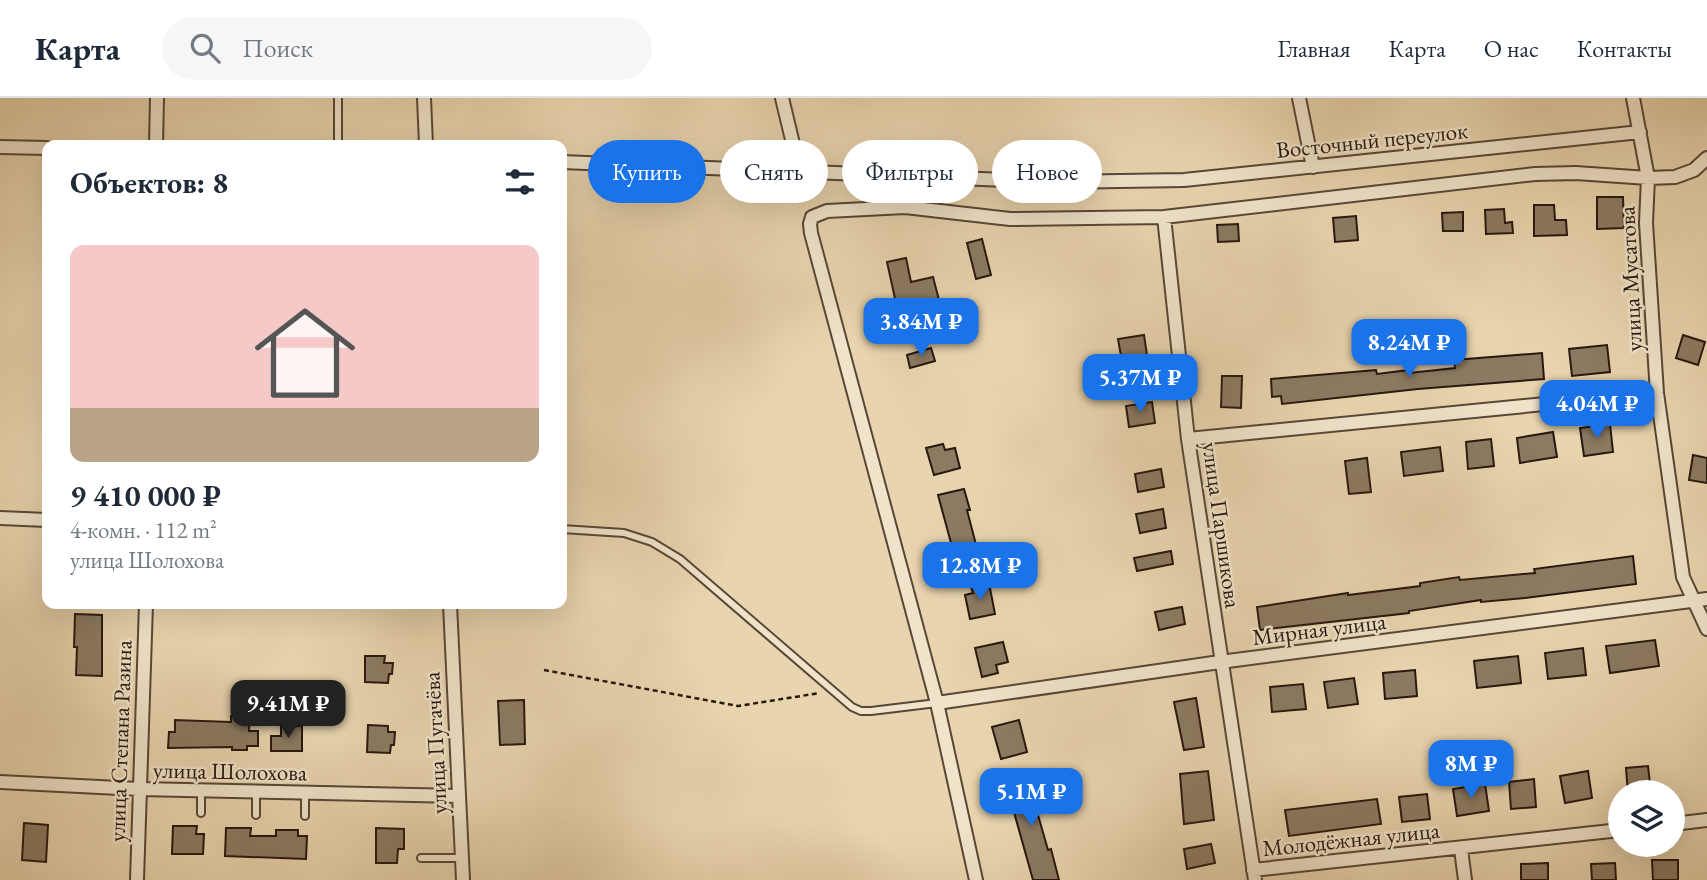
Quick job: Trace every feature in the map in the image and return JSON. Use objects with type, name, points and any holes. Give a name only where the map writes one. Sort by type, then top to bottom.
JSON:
[{"type":"street","points":[[156,140],[157,98]]},
{"type":"street","points":[[424,98],[426,140]]},
{"type":"street","points":[[782,98],[792,140]]},
{"type":"street","points":[[1299,98],[1313,167]]},
{"type":"street","name":"улица Мусатова","points":[[1633,98],[1648,178],[1646,223],[1657,393],[1683,576],[1701,601],[1707,628]]},
{"type":"street","name":"Восточный переулок","points":[[828,174],[1057,183],[1184,180],[1640,132]]},
{"type":"street","points":[[0,147],[42,148]]},
{"type":"street","points":[[976,880],[937,703],[811,233],[812,217],[827,211],[905,207],[1010,219],[1164,217],[1535,174],[1675,177],[1694,170],[1707,158]]},
{"type":"street","name":"Восточный переулок","points":[[567,162],[720,169]]},
{"type":"street","name":"улица Паршикова","points":[[1164,217],[1188,439],[1254,875]]},
{"type":"street","points":[[1188,439],[1657,393]]},
{"type":"street","points":[[0,518],[42,520]]},
{"type":"street","name":"Мирная улица","points":[[937,703],[1220,662],[1701,601]]},
{"type":"street","name":"улица Степана Разина","points":[[137,880],[146,609]]},
{"type":"street","name":"улица Пугачёва","points":[[450,609],[463,880]]},
{"type":"street","name":"улица Шолохова","points":[[0,782],[201,791],[459,796]]},
{"type":"street","points":[[1685,823],[1707,820]]},
{"type":"street","name":"Молодёжная улица","points":[[1254,875],[1608,831]]},
{"type":"street","points":[[1461,849],[1465,880]]},
{"type":"lane","points":[[338,98],[338,140]]},
{"type":"lane","points":[[567,529],[624,533],[652,542],[671,553],[852,707],[861,711],[937,703]]},
{"type":"lane","points":[[201,791],[201,813]]},
{"type":"lane","points":[[256,792],[256,815]]},
{"type":"lane","points":[[305,793],[305,816]]},
{"type":"lane","points":[[421,858],[462,858]]},
{"type":"path","points":[[544,670],[738,706],[833,691]]},
{"type":"building","points":[[1597,197],[1623,197],[1624,228],[1597,229]]},
{"type":"building","points":[[1534,205],[1554,205],[1555,220],[1566,220],[1567,235],[1534,236]]},
{"type":"building","points":[[1504,209],[1505,223],[1512,222],[1513,233],[1486,234],[1485,210]]},
{"type":"building","points":[[1463,212],[1463,231],[1443,231],[1442,213]]},
{"type":"building","points":[[1356,216],[1358,240],[1335,242],[1333,218]]},
{"type":"building","points":[[1238,224],[1239,241],[1218,242],[1217,225]]},
{"type":"building","points":[[982,239],[991,275],[976,279],[967,243]]},
{"type":"building","points":[[906,258],[911,282],[933,277],[939,300],[915,306],[921,330],[903,335],[887,262]]},
{"type":"building","points":[[1144,335],[1148,362],[1141,363],[1142,369],[1124,373],[1118,339]]},
{"type":"building","points":[[1683,335],[1705,342],[1698,365],[1676,358]]},
{"type":"building","points":[[1607,345],[1610,372],[1572,376],[1569,349]]},
{"type":"building","points":[[931,348],[935,361],[910,368],[907,355]]},
{"type":"building","points":[[1542,353],[1544,379],[1282,404],[1281,396],[1272,397],[1271,379],[1376,370],[1377,374],[1409,370],[1409,373],[1455,368],[1454,360]]},
{"type":"building","points":[[1222,376],[1242,376],[1241,408],[1221,407]]},
{"type":"building","points":[[1152,402],[1155,423],[1129,427],[1126,406]]},
{"type":"building","points":[[1610,424],[1613,452],[1584,456],[1580,428]]},
{"type":"building","points":[[1553,432],[1557,457],[1520,463],[1517,438]]},
{"type":"building","points":[[1491,439],[1494,466],[1468,469],[1466,442]]},
{"type":"building","points":[[943,444],[945,450],[955,448],[960,468],[934,475],[926,448]]},
{"type":"building","points":[[1440,447],[1443,471],[1404,476],[1401,452]]},
{"type":"building","points":[[1693,455],[1707,458],[1707,483],[1689,480]]},
{"type":"building","points":[[1367,458],[1371,492],[1349,494],[1345,461]]},
{"type":"building","points":[[1161,469],[1164,487],[1138,492],[1135,474]]},
{"type":"building","points":[[964,489],[980,560],[957,565],[938,495]]},
{"type":"building","points":[[1163,509],[1166,528],[1140,533],[1136,514]]},
{"type":"building","points":[[1171,551],[1173,564],[1137,571],[1134,558]]},
{"type":"building","points":[[1633,556],[1636,584],[1525,598],[1481,600],[1409,613],[1260,630],[1257,607],[1348,593],[1420,586],[1420,583],[1459,577],[1460,580],[1535,573],[1534,569]]},
{"type":"building","points":[[989,583],[995,614],[970,619],[965,595],[973,593],[971,587]]},
{"type":"building","points":[[1182,607],[1185,624],[1159,630],[1155,612]]},
{"type":"building","points":[[75,614],[102,615],[102,676],[76,675]]},
{"type":"building","points":[[1655,640],[1659,666],[1610,673],[1606,646]]},
{"type":"building","points":[[1003,642],[1008,662],[996,665],[998,673],[982,677],[975,648]]},
{"type":"building","points":[[1583,648],[1586,675],[1548,679],[1545,653]]},
{"type":"building","points":[[365,656],[385,656],[384,663],[393,663],[388,683],[365,682]]},
{"type":"building","points":[[1518,656],[1521,683],[1477,688],[1474,661]]},
{"type":"building","points":[[1415,670],[1417,696],[1385,699],[1383,673]]},
{"type":"building","points":[[1354,678],[1358,704],[1328,708],[1324,682]]},
{"type":"building","points":[[1303,684],[1306,709],[1272,712],[1270,687]]},
{"type":"building","points":[[1196,698],[1204,747],[1184,750],[1174,702]]},
{"type":"building","points":[[524,700],[525,744],[500,745],[498,701]]},
{"type":"building","points":[[231,716],[250,716],[249,731],[258,731],[258,746],[247,746],[247,750],[232,750],[232,747],[168,748],[169,732],[175,732],[175,720],[231,722]]},
{"type":"building","points":[[1019,720],[1027,752],[1001,759],[992,727]]},
{"type":"building","points":[[368,725],[388,726],[388,732],[395,732],[390,753],[367,752]]},
{"type":"building","points":[[281,726],[302,726],[302,751],[271,751],[271,736],[281,736]]},
{"type":"building","points":[[1648,766],[1650,780],[1627,780],[1626,768]]},
{"type":"building","points":[[1208,771],[1214,820],[1184,824],[1180,774]]},
{"type":"building","points":[[1588,771],[1592,798],[1565,803],[1560,776]]},
{"type":"building","points":[[1031,773],[1038,800],[1034,801],[1059,880],[1033,880],[1005,780]]},
{"type":"building","points":[[1534,779],[1536,807],[1511,809],[1509,782]]},
{"type":"building","points":[[1485,784],[1489,811],[1457,816],[1453,789]]},
{"type":"building","points":[[1427,794],[1430,819],[1402,822],[1399,797]]},
{"type":"building","points":[[1377,799],[1381,824],[1289,836],[1285,810]]},
{"type":"building","points":[[24,823],[48,825],[46,862],[22,860]]},
{"type":"building","points":[[173,826],[197,826],[196,834],[204,834],[203,854],[172,854]]},
{"type":"building","points":[[226,828],[251,828],[250,836],[276,836],[276,830],[298,830],[298,836],[307,836],[306,859],[225,856]]},
{"type":"building","points":[[376,828],[404,829],[404,849],[398,849],[397,863],[376,863]]},
{"type":"building","points":[[1211,844],[1215,863],[1187,869],[1184,849]]},
{"type":"building","points":[[1652,860],[1678,860],[1678,880],[1653,880]]},
{"type":"building","points":[[1548,863],[1548,880],[1521,880],[1521,864]]},
{"type":"building","points":[[1615,863],[1616,880],[1592,880],[1591,864]]}]
